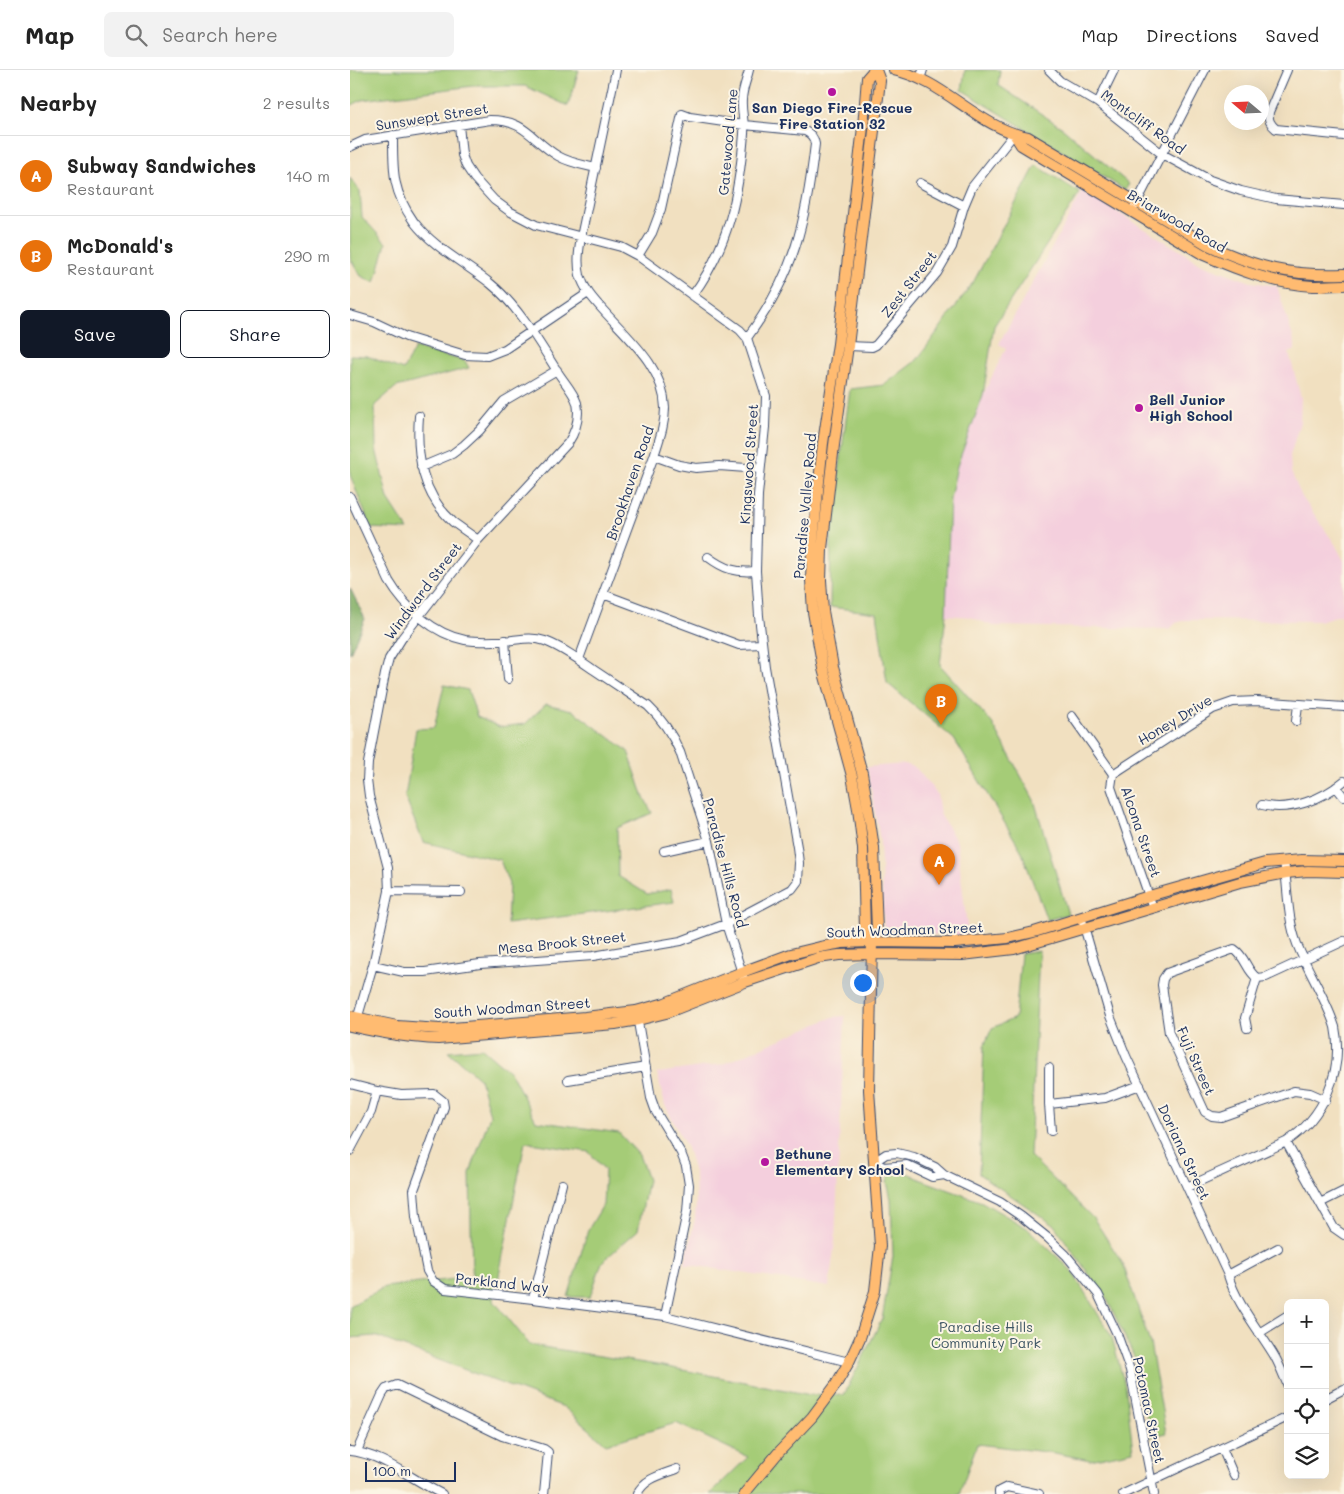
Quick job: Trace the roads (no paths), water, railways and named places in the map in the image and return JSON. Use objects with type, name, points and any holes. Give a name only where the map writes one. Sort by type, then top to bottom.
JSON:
[{"type":"main road","name":"Paradise Valley Road","points":[[744,1494],[778,1453],[816,1412],[849,1362],[875,1291],[880,1246],[880,1223],[869,1090],[872,942],[877,932],[874,848],[862,773],[831,658],[823,611],[821,580],[822,549],[834,445],[880,81],[875,70],[867,78],[838,344],[822,453],[812,549],[811,580],[812,612],[823,669],[850,770],[858,809],[863,849],[865,931],[872,942]]},
{"type":"main road","name":"Briarwood Road","points":[[894,70],[922,74],[976,114],[1014,134],[1021,145],[1216,249],[1252,264],[1293,273],[1312,275],[1344,274]]},
{"type":"main road","name":"Briarwood Road","points":[[1135,207],[1204,255],[1228,266],[1264,278],[1312,286],[1344,285]]},
{"type":"main road","points":[[1264,278],[1267,274],[1285,278],[1293,273]]},
{"type":"main road","name":"South Woodman Street","points":[[353,1022],[440,1029],[585,1017],[637,1016],[666,1013],[745,982],[818,958],[872,954],[962,955],[1014,949],[1149,896],[1245,868],[1284,861],[1344,861]]},
{"type":"main road","name":"South Woodman Street","points":[[637,1016],[742,972],[791,954],[820,947],[842,943],[872,942],[982,942],[1153,908],[1240,882],[1286,873],[1308,871],[1344,872]]},
{"type":"street","name":"Brookhaven Road","points":[[579,660],[654,456],[663,428],[665,414],[664,398],[652,366],[588,293],[580,276],[578,264],[581,237],[616,70]]},
{"type":"street","name":"Gatewood Lane","points":[[692,296],[705,279],[720,250],[732,214],[738,189],[744,125],[742,99],[749,70]]},
{"type":"street","name":"Montcliff Road","points":[[1050,70],[1060,81],[1098,103],[1162,154],[1210,180],[1241,191],[1276,199],[1344,205]]},
{"type":"street","points":[[1098,103],[1114,70]]},
{"type":"street","points":[[1135,207],[1205,70]]},
{"type":"street","points":[[1287,70],[1268,118],[1271,125],[1276,129],[1344,136]]},
{"type":"street","points":[[459,125],[462,155],[466,166],[494,200],[509,211],[536,225],[621,247],[638,256],[740,330],[748,338],[776,294],[799,238],[809,193],[816,144],[815,138],[805,131],[744,125],[682,114],[661,209],[652,233],[638,256]]},
{"type":"street","name":"Sunswept Street","points":[[350,147],[365,140],[490,120],[511,122],[525,129],[556,155],[566,160],[596,168]]},
{"type":"street","name":"Zest Street","points":[[848,346],[872,347],[876,345],[937,273],[952,247],[972,186],[1014,134]]},
{"type":"street","name":"Windward Street","points":[[353,1022],[373,965],[389,891],[388,868],[369,796],[367,771],[387,667],[397,645],[478,540],[568,443],[575,431],[578,415],[575,398],[514,309],[492,284],[435,244],[414,222],[400,196],[394,177],[393,135]]},
{"type":"street","points":[[920,184],[964,206]]},
{"type":"street","points":[[350,315],[374,322],[406,337],[465,355],[487,356],[505,350],[588,293]]},
{"type":"street","name":"Kingswood Street","points":[[748,338],[766,396],[765,427],[760,469],[756,571],[762,644],[797,847],[799,863],[798,880]]},
{"type":"street","points":[[421,467],[452,454],[464,446],[504,401],[557,370]]},
{"type":"street","points":[[419,416],[417,442],[421,467],[428,488],[453,522],[478,540]]},
{"type":"street","points":[[654,456],[679,465],[696,468],[719,466],[760,469]]},
{"type":"street","name":"Paradise Hills Road","points":[[350,497],[389,581],[406,605],[436,628],[458,638],[478,641],[532,638],[543,640],[563,649],[648,706],[659,716],[675,740],[680,752],[709,841],[726,924],[745,982]]},
{"type":"street","points":[[708,558],[721,567],[732,571],[756,571]]},
{"type":"street","points":[[603,594],[739,645],[762,644]]},
{"type":"street","points":[[505,640],[508,680]]},
{"type":"street","name":"Honey Drive","points":[[1113,774],[1213,709],[1233,702],[1257,700],[1298,705],[1344,707]]},
{"type":"street","points":[[1296,721],[1298,705]]},
{"type":"street","name":"Alcona Street","points":[[1072,716],[1113,774],[1111,787],[1153,908]]},
{"type":"street","points":[[1262,805],[1273,807],[1305,803],[1344,781]]},
{"type":"street","points":[[1336,787],[1344,797]]},
{"type":"street","points":[[664,851],[709,841]]},
{"type":"street","points":[[1187,1187],[1286,1142],[1308,1124],[1326,1100],[1333,1083],[1338,1045],[1335,1026],[1304,960],[1291,926],[1284,861]]},
{"type":"street","name":"Mesa Brook Street","points":[[373,965],[404,972],[425,972],[480,964],[593,956],[681,941],[726,924],[775,897],[788,892],[798,880]]},
{"type":"street","points":[[389,891],[461,892]]},
{"type":"street","name":"Doriana Street","points":[[1083,923],[1110,1016],[1140,1085],[1228,1275],[1231,1286],[1276,1359],[1284,1377]]},
{"type":"street","points":[[1247,1028],[1245,1018],[1257,978],[1266,977],[1344,941]]},
{"type":"street","name":"Fuji Street","points":[[1257,978],[1252,974],[1242,954],[1234,949],[1167,973],[1163,979],[1162,985],[1169,1033],[1205,1112],[1212,1116],[1221,1116],[1294,1091],[1302,1091],[1326,1100]]},
{"type":"street","points":[[637,1016],[649,1089],[654,1105],[681,1154],[690,1185],[687,1212],[665,1316]]},
{"type":"street","points":[[1335,1026],[1344,1024]]},
{"type":"street","points":[[568,1080],[646,1067]]},
{"type":"street","points":[[1049,1068],[1051,1131]]},
{"type":"street","name":"Parkland Way","points":[[350,1084],[401,1095],[434,1094],[443,1101],[444,1107],[414,1190],[416,1217],[428,1271],[433,1281],[445,1289],[665,1316],[849,1362]]},
{"type":"street","points":[[1050,1104],[1105,1098],[1140,1085]]},
{"type":"street","points":[[350,1152],[371,1112],[377,1091]]},
{"type":"street","points":[[1286,1142],[1334,1228],[1343,1234]]},
{"type":"street","name":"Potomac Street","points":[[944,1175],[932,1177],[906,1165],[884,1167],[874,1162],[886,1154],[905,1155],[935,1167],[944,1175],[1000,1202],[1022,1217],[1066,1255],[1098,1294],[1117,1334],[1130,1370],[1154,1494]]},
{"type":"street","points":[[533,1299],[562,1184]]},
{"type":"street","points":[[1320,1204],[1344,1191]]},
{"type":"street","points":[[1228,1275],[1278,1248]]},
{"type":"street","points":[[1259,1333],[1284,1317]]},
{"type":"street","points":[[442,1494],[375,1458],[354,1451],[382,1395],[386,1389],[392,1386],[397,1385],[502,1436],[539,1447],[548,1452],[544,1494]]},
{"type":"street","points":[[1329,1397],[1344,1390]]},
{"type":"street","points":[[1123,1494],[1284,1419]]},
{"type":"street","points":[[1222,1448],[1234,1476]]},
{"type":"street","points":[[637,1494],[649,1479],[677,1469]]},
{"type":"street","points":[[999,1494],[999,1491],[1007,1487],[1040,1494]]},
{"type":"place","name":"San Diego Fire-Rescue Fire Station 32","points":[[832,92]]},
{"type":"place","name":"Bell Junior High School","points":[[1139,408]]},
{"type":"place","name":"McDonald's","points":[[941,725]]},
{"type":"place","name":"Subway Sandwiches","points":[[939,885]]},
{"type":"place","name":"Bethune Elementary School","points":[[765,1162]]},
{"type":"park label","name":"Paradise Hills Community Park","points":[[986,1336]]}]
